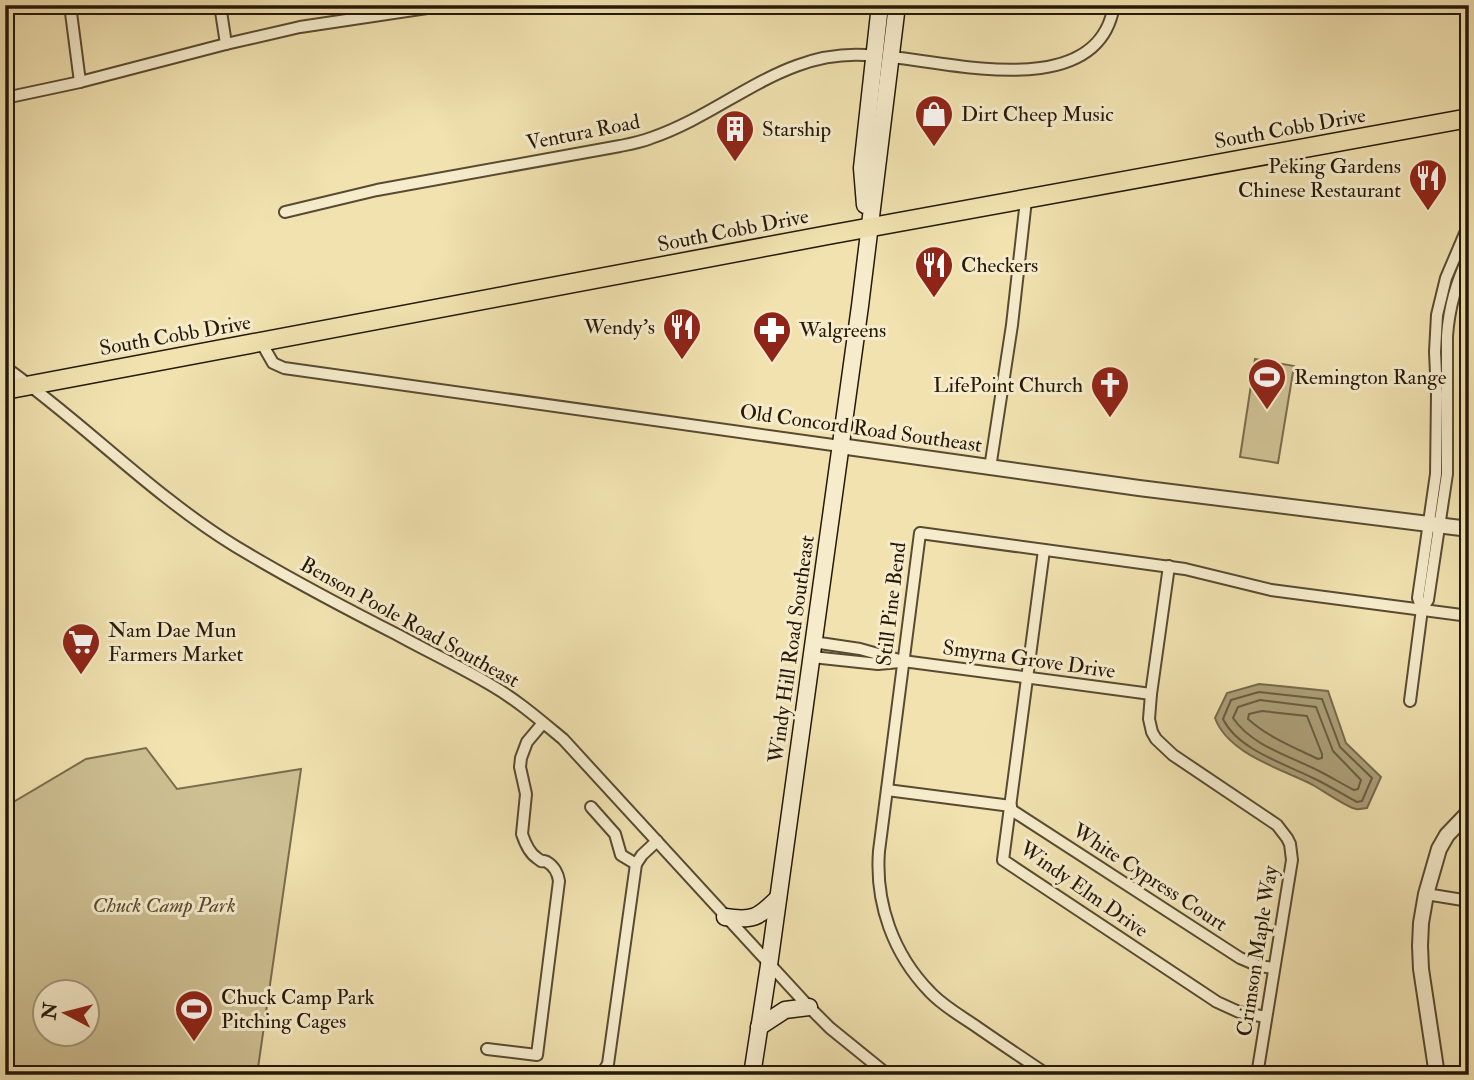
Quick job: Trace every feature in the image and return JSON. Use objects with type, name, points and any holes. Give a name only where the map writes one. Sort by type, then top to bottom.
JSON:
[{"type":"main road","name":"Windy Hill Road Southeast","points":[[880,5],[887,51]]},
{"type":"main road","name":"Windy Hill Road Southeast","points":[[751,1075],[769,965],[860,306],[869,228],[862,168],[897,5]]},
{"type":"main road","name":"South Cobb Drive","points":[[5,390],[1469,118]]},
{"type":"main road","points":[[725,917],[744,920],[755,918],[778,898]]},
{"type":"main road","points":[[760,1027],[785,1010],[809,1007]]},
{"type":"street","points":[[70,5],[80,82]]},
{"type":"street","points":[[220,5],[226,44]]},
{"type":"street","points":[[5,98],[300,27],[447,5]]},
{"type":"street","name":"Windy Hill Road Southeast","points":[[887,51],[904,5]]},
{"type":"street","name":"Ventura Road","points":[[285,212],[377,190],[607,149],[651,138],[683,125],[780,72],[813,59],[887,51],[994,70],[1067,62],[1079,58],[1099,41],[1108,27],[1114,5]]},
{"type":"street","points":[[990,468],[1012,324],[1026,200]]},
{"type":"street","points":[[1434,525],[1437,315],[1446,278],[1469,224]]},
{"type":"street","points":[[1410,701],[1422,609],[1428,600],[1427,570],[1434,525],[1448,466],[1448,324],[1455,290],[1469,256]]},
{"type":"street","name":"Old Concord Road Southeast","points":[[261,342],[273,363],[284,368],[990,468],[1469,530]]},
{"type":"street","points":[[5,367],[30,385]]},
{"type":"street","name":"Benson Poole Road Southeast","points":[[30,385],[165,498],[233,545],[326,598],[492,685],[524,707],[563,739],[809,1007],[830,1028],[888,1075]]},
{"type":"street","name":"Still Pine Bend","points":[[1048,1075],[937,999],[902,956],[888,926],[880,890],[879,851],[920,533],[1169,566],[1271,590],[1469,616]]},
{"type":"street","name":"Windy Elm Drive","points":[[1044,550],[1003,860],[1217,1002],[1239,1012],[1266,1017]]},
{"type":"street","name":"Crimson Maple Way","points":[[1169,566],[1151,694],[1150,726],[1156,739],[1173,755],[1272,821],[1287,838],[1292,851],[1257,1075]]},
{"type":"street","name":"Smyrna Grove Drive","points":[[813,649],[878,664],[903,661],[1151,694]]},
{"type":"street","points":[[487,1049],[537,1055],[559,881],[552,866],[535,857],[524,838],[526,794],[520,762],[527,742],[543,723]]},
{"type":"street","points":[[887,790],[1010,807]]},
{"type":"street","points":[[592,807],[615,834],[621,855],[636,864]]},
{"type":"street","name":"White Cypress Court","points":[[1010,807],[1240,958],[1249,963],[1274,968]]},
{"type":"street","points":[[1437,1075],[1421,969],[1420,946],[1426,894],[1438,849],[1469,812]]},
{"type":"street","points":[[601,1075],[608,1064],[636,864],[657,841]]},
{"type":"street","points":[[1426,894],[1469,901]]},
{"type":"green space","name":"Remington Range","points":[[1255,359],[1294,366],[1278,463],[1240,457]]},
{"type":"green space","name":"Chuck Camp Park","points":[[146,748],[177,789],[301,769],[257,1075],[5,1075],[5,807],[86,759]]},
{"type":"water","points":[[1259,684],[1328,691],[1346,743],[1381,777],[1367,808],[1352,808],[1313,785],[1257,759],[1231,741],[1222,731],[1215,718],[1227,693]]},
{"type":"place","name":"Dirt Cheep Music","points":[[934,148]]},
{"type":"place","name":"Starship","points":[[735,163]]},
{"type":"place","name":"Peking Gardens Chinese Restaurant","points":[[1428,212]]},
{"type":"place","name":"Checkers","points":[[934,299]]},
{"type":"place","name":"Wendy's","points":[[682,361]]},
{"type":"place","name":"Walgreens","points":[[772,364]]},
{"type":"place","name":"Remington Range","points":[[1267,411]]},
{"type":"place","name":"LifePoint Church","points":[[1110,419]]},
{"type":"place","name":"Nam Dae Mun Farmers Market","points":[[81,676]]},
{"type":"place","name":"Chuck Camp Park Pitching Cages","points":[[194,1043]]}]
